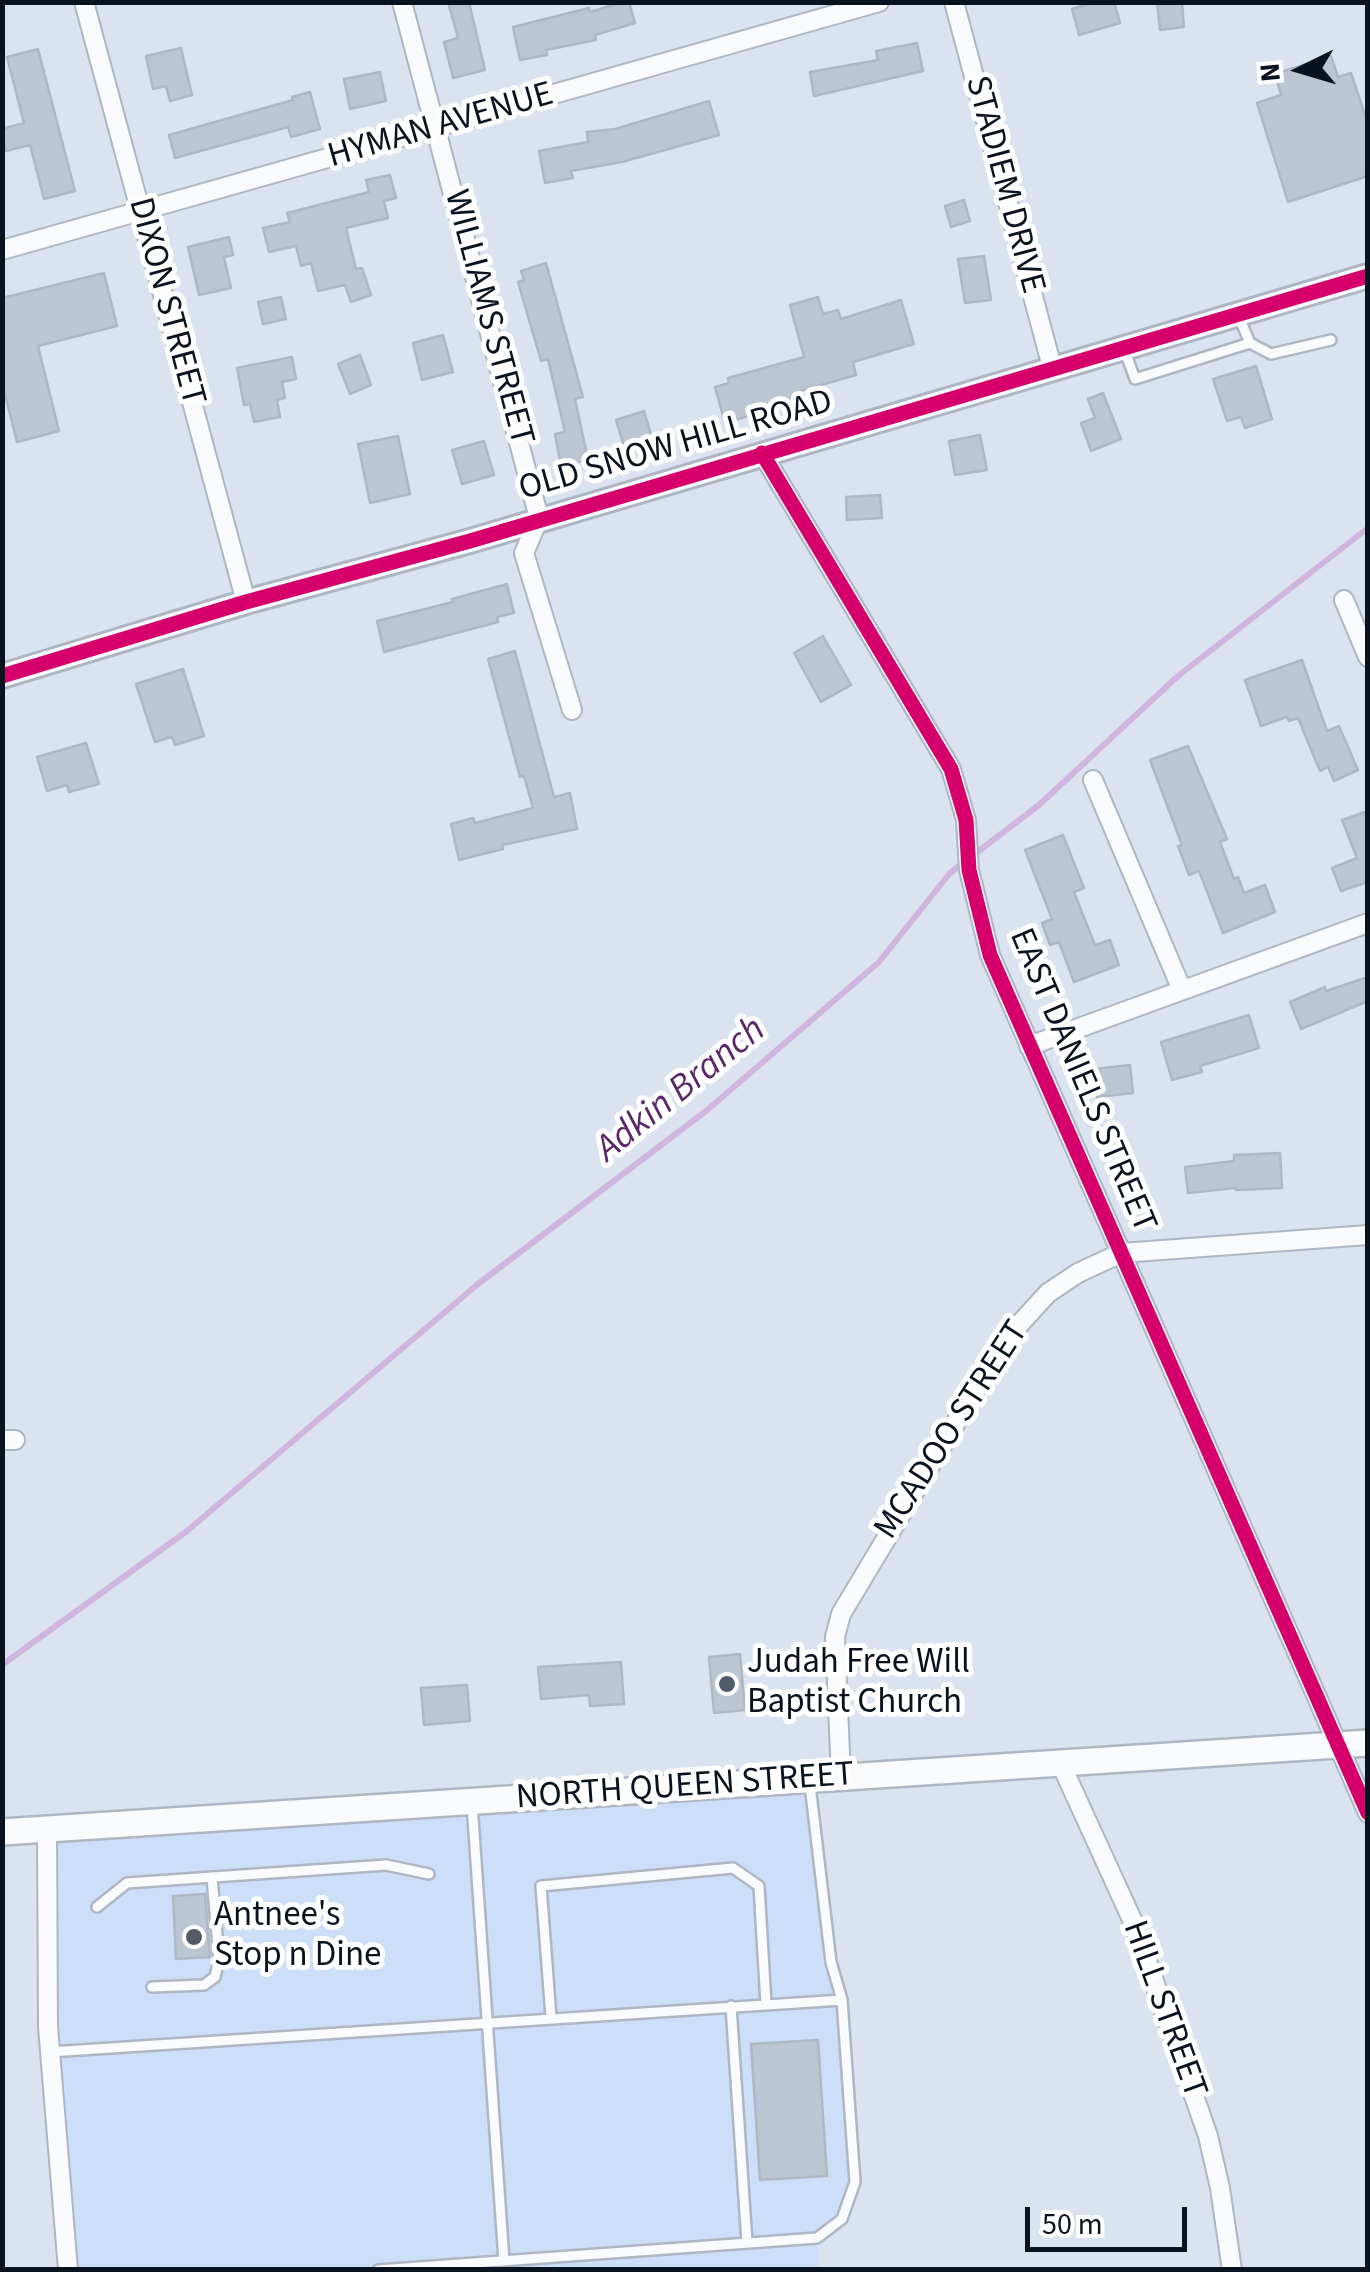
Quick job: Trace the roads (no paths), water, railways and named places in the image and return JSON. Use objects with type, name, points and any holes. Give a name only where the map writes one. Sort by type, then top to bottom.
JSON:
[{"type":"main road","name":"NORTH QUEEN STREET","points":[[2,1832],[1368,1743]]},
{"type":"street","name":"DIXON STREET","points":[[84,2],[246,602]]},
{"type":"street","name":"WILLIAMS STREET","points":[[402,2],[539,518]]},
{"type":"street","name":"HYMAN AVENUE","points":[[2,250],[878,2]]},
{"type":"street","name":"STADIEM DRIVE","points":[[954,2],[1052,368]]},
{"type":"street","name":"OLD SNOW HILL ROAD","points":[[2,676],[1368,276]]},
{"type":"street","name":"EAST DANIELS STREET","points":[[762,453],[952,769],[966,820],[969,870],[990,955],[1368,1814]]},
{"type":"street","points":[[539,518],[524,553],[572,710]]},
{"type":"street","points":[[1344,600],[1368,656]]},
{"type":"street","points":[[1094,780],[1182,990]]},
{"type":"street","points":[[1029,1046],[1368,923]]},
{"type":"street","name":"MCADOO STREET","points":[[841,1778],[835,1637],[849,1596],[1006,1339],[1048,1292],[1121,1253],[1368,1234]]},
{"type":"street","name":"HILL STREET","points":[[1060,1762],[1134,1924],[1208,2136],[1232,2270]]},
{"type":"street","points":[[47,1829],[50,2052],[68,2270]]},
{"type":"lane","points":[[1238,315],[1250,344],[1271,354],[1331,340]]},
{"type":"lane","points":[[1123,346],[1135,379],[1250,344]]},
{"type":"lane","points":[[378,2270],[817,2238],[842,2220],[855,2182],[842,2000],[831,1962],[810,1780]]},
{"type":"lane","points":[[471,1802],[504,2260]]},
{"type":"lane","points":[[96,1907],[127,1883],[386,1865],[429,1874]]},
{"type":"lane","points":[[550,2017],[541,1886],[734,1868],[759,1886],[766,2004]]},
{"type":"lane","points":[[152,1987],[204,1985],[214,1978],[219,1958],[212,1877]]},
{"type":"lane","points":[[50,2052],[842,2000]]},
{"type":"lane","points":[[731,2006],[747,2244]]},
{"type":"waterway","name":"Adkin Branch","points":[[2,1665],[187,1531],[478,1284],[706,1111],[879,962],[950,873],[1039,805],[1178,676],[1368,528]]},
{"type":"place","name":"Judah Free Will Baptist Church","points":[[727,1684]]},
{"type":"place","name":"Antnee's Stop n Dine","points":[[194,1937]]}]
